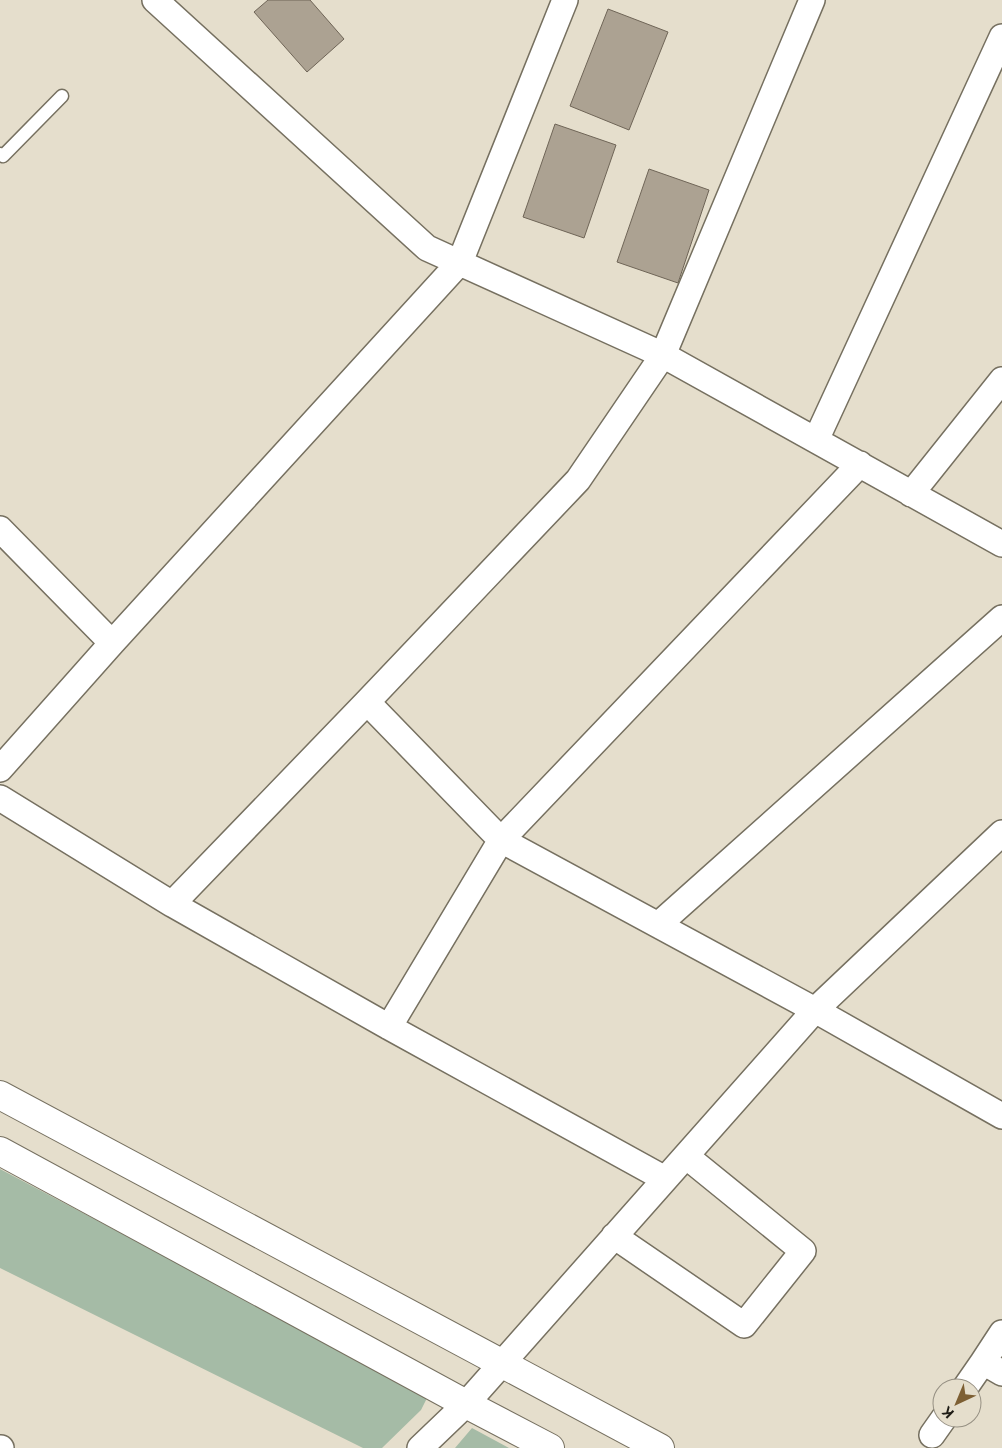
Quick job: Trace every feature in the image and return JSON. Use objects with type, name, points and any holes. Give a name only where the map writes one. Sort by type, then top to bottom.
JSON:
[{"type":"main road","points":[[0,1095],[660,1448]]},
{"type":"main road","points":[[0,1151],[550,1448]]},
{"type":"street","points":[[0,769],[112,643],[460,262],[565,0]]},
{"type":"street","points":[[172,904],[578,480],[663,355],[812,0]]},
{"type":"street","points":[[160,2],[427,248],[663,355],[1002,544]]},
{"type":"street","points":[[816,440],[1002,37]]},
{"type":"street","points":[[911,494],[1002,380]]},
{"type":"street","points":[[389,1027],[501,840],[860,464]]},
{"type":"street","points":[[0,529],[112,643]]},
{"type":"street","points":[[658,925],[1002,618]]},
{"type":"street","points":[[367,702],[501,840],[815,1010],[1002,1116]]},
{"type":"street","points":[[0,798],[172,904],[389,1027],[665,1179]]},
{"type":"street","points":[[420,1448],[466,1404],[815,1010],[1002,833]]},
{"type":"street","points":[[614,1236],[744,1325],[803,1251],[686,1156]]},
{"type":"street","points":[[978,1378],[992,1368],[1002,1333]]},
{"type":"lane","points":[[0,154],[3,156],[62,96]]},
{"type":"green space","points":[[0,1169],[428,1396],[421,1410],[382,1448],[363,1448],[0,1268]]},
{"type":"green space","points":[[472,1428],[509,1448],[455,1448]]},
{"type":"building","points":[[268,0],[310,0],[344,39],[307,72],[254,12]]},
{"type":"building","points":[[608,9],[668,32],[629,130],[570,106]]},
{"type":"building","points":[[555,124],[616,145],[584,238],[523,217]]},
{"type":"building","points":[[649,169],[709,190],[678,283],[617,262]]}]
